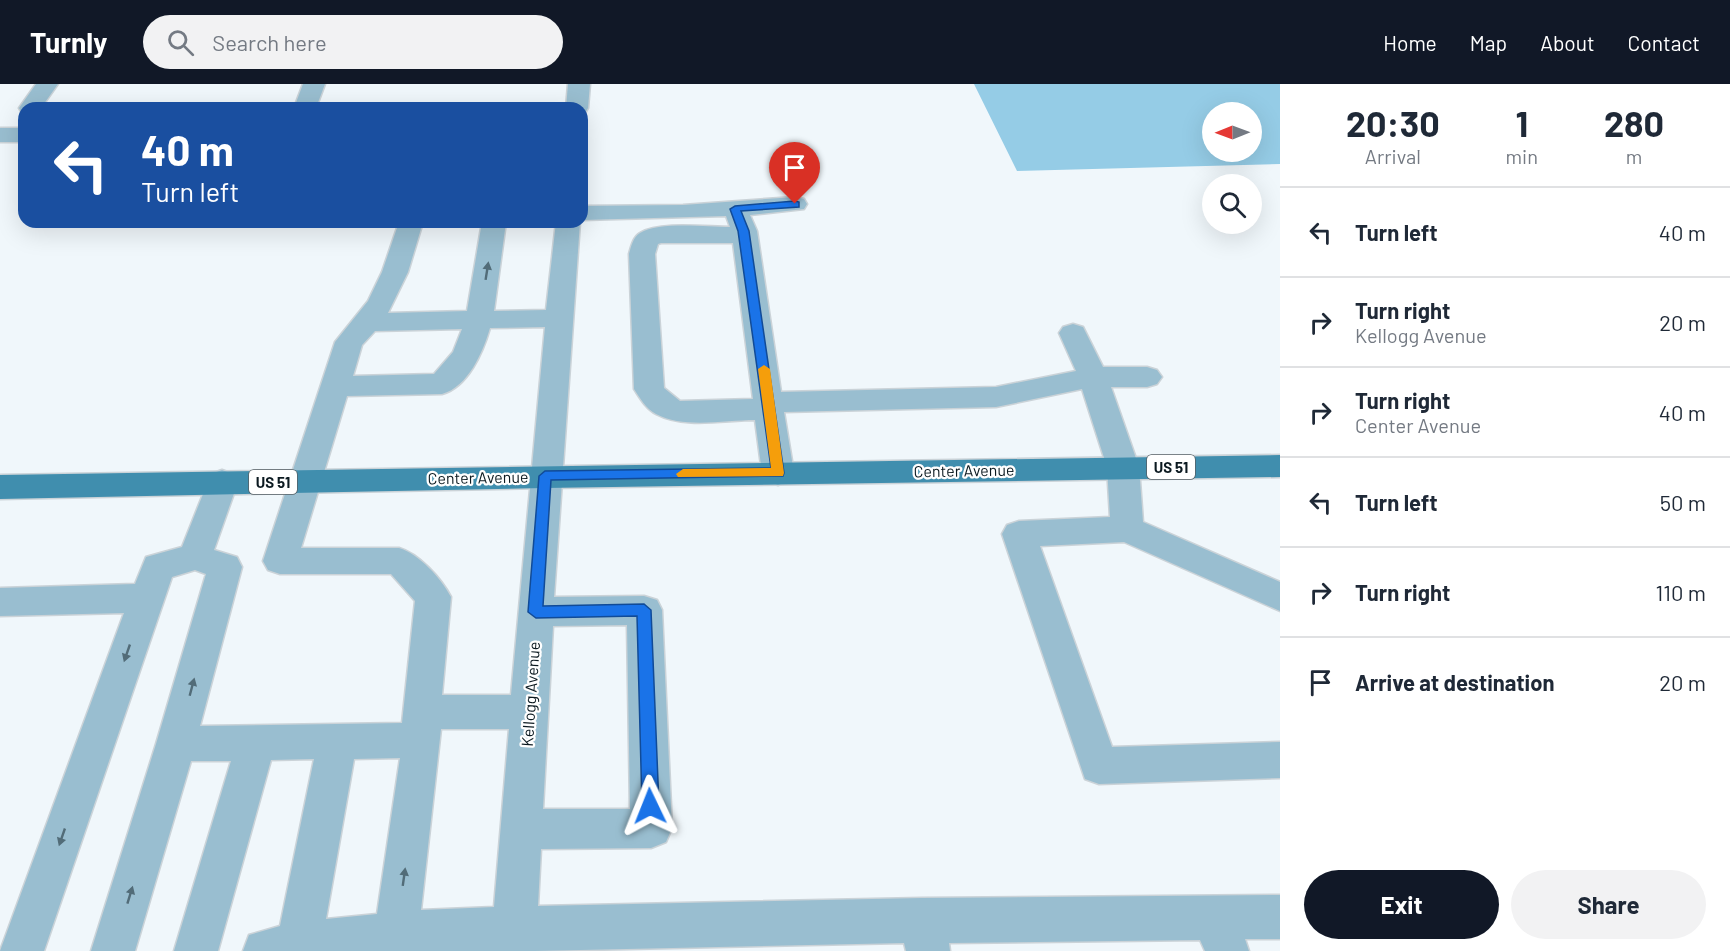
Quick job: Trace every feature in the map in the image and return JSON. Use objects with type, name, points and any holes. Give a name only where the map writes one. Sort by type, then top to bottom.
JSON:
[{"type":"main road","name":"Center Avenue","points":[[0,487],[545,476],[1280,466]]},
{"type":"street","points":[[34,102],[47,84]]},
{"type":"street","points":[[307,102],[314,84]]},
{"type":"street","points":[[578,102],[579,84]]},
{"type":"street","points":[[588,213],[683,212],[795,204]]},
{"type":"street","points":[[735,209],[744,235],[778,473]]},
{"type":"street","points":[[369,322],[392,228]]},
{"type":"street","points":[[396,935],[421,726],[433,597],[399,561],[280,561],[333,386],[349,342],[369,322],[397,270],[409,228]]},
{"type":"street","points":[[333,386],[442,384],[456,373],[480,319],[493,228]]},
{"type":"street","name":"Kellogg Avenue","points":[[513,940],[545,476],[567,228]]},
{"type":"street","points":[[744,235],[659,236],[647,239],[642,254],[650,389],[666,407],[680,411],[996,397],[1093,377],[1148,377]]},
{"type":"street","points":[[369,322],[559,318]]},
{"type":"street","points":[[1073,333],[1093,377],[1123,467],[1127,529]]},
{"type":"street","points":[[195,557],[222,482]]},
{"type":"street","points":[[1280,597],[1127,529],[1019,534],[1099,766],[1280,760]]},
{"type":"street","points":[[22,951],[158,567],[195,557],[225,567],[176,744],[113,951]]},
{"type":"street","points":[[0,602],[146,598]]},
{"type":"street","points":[[520,829],[651,828],[644,610],[536,612]]},
{"type":"street","points":[[176,744],[338,741],[421,726],[529,712]]},
{"type":"street","points":[[338,741],[282,948],[396,935],[513,940],[1220,934],[1280,916]]},
{"type":"street","points":[[196,951],[256,742]]},
{"type":"shaded area","points":[[974,84],[1280,84],[1280,164],[1017,171]]},
{"type":"slow traffic","points":[[683,474],[778,473],[764,369]]},
{"type":"route","points":[[650,806],[644,610],[536,612],[545,476],[778,473],[744,231],[735,209],[795,204]]}]
